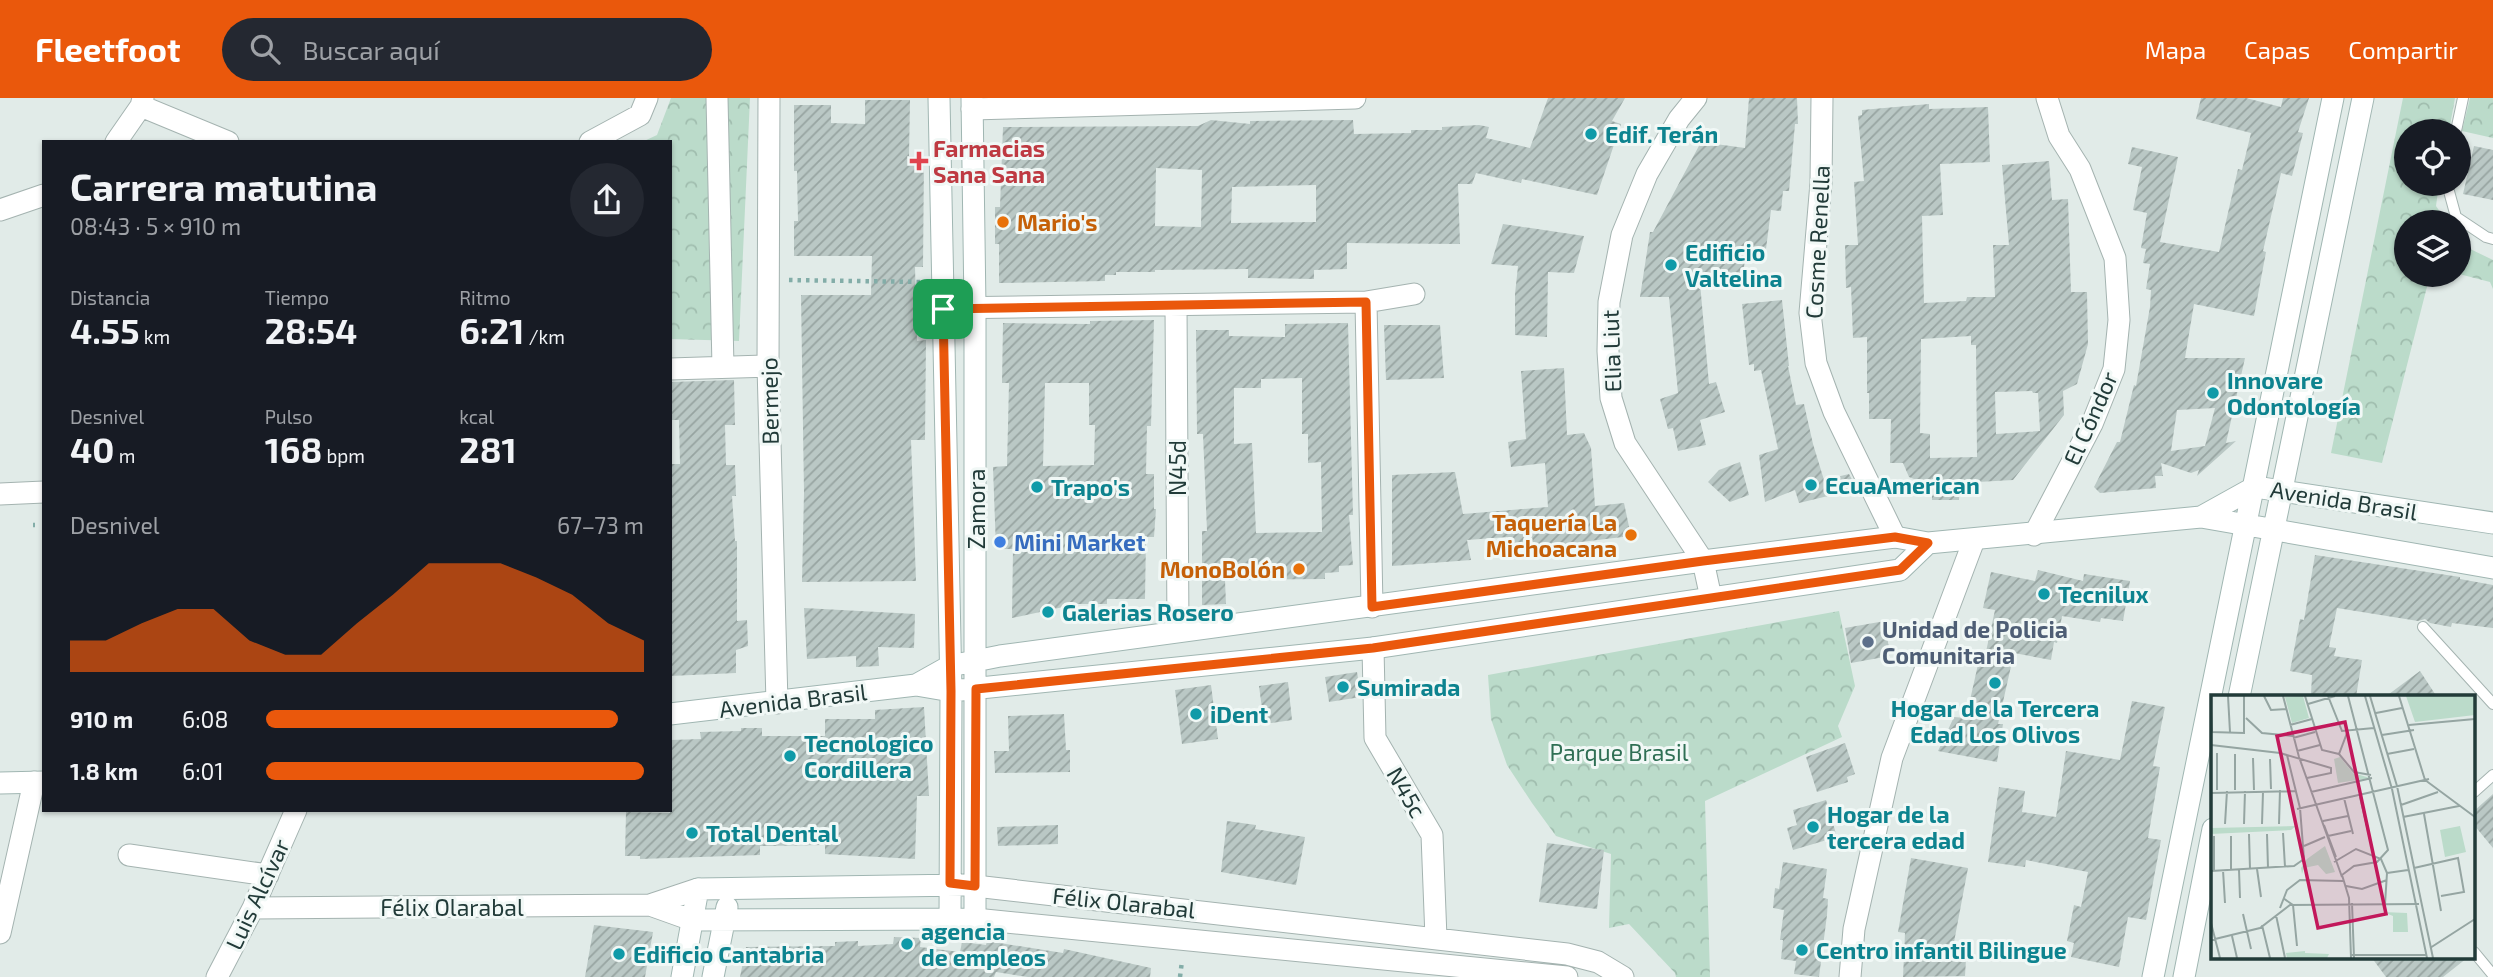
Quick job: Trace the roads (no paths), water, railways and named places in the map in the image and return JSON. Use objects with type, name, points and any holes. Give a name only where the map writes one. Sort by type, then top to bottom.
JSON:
[{"type":"street","points":[[594,140],[640,115],[647,98]]},
{"type":"street","points":[[717,98],[723,367]]},
{"type":"street","name":"Bermejo","points":[[769,98],[768,366],[778,703]]},
{"type":"street","name":"Zamora","points":[[939,98],[951,691],[950,919]]},
{"type":"street","points":[[972,104],[1355,98]]},
{"type":"street","name":"Elia Liut","points":[[1696,98],[1679,119],[1647,174],[1622,235],[1609,302],[1608,351],[1611,398],[1625,443],[1703,561],[1711,598]]},
{"type":"street","name":"Cosme Renella","points":[[1822,98],[1821,183],[1810,313],[1816,363],[1834,412],[1895,537]]},
{"type":"street","name":"El Cóndor","points":[[2034,535],[2092,424],[2110,380],[2114,369],[2119,320],[2115,258],[2080,169],[2059,136],[2047,98]]},
{"type":"street","points":[[2214,695],[2333,98]]},
{"type":"street","points":[[2239,695],[2362,98]]},
{"type":"street","points":[[117,140],[142,102],[224,140]]},
{"type":"street","name":"Zamora","points":[[972,104],[975,307],[975,919]]},
{"type":"street","points":[[0,210],[42,196]]},
{"type":"street","points":[[943,309],[1366,302],[1414,294]]},
{"type":"street","points":[[1366,302],[1372,607]]},
{"type":"street","name":"N45d","points":[[1176,304],[1178,631]]},
{"type":"street","points":[[672,369],[768,366]]},
{"type":"street","name":"Avenida Brasil","points":[[2201,517],[2255,486],[2493,523]]},
{"type":"street","points":[[0,494],[42,492]]},
{"type":"street","name":"Avenida Brasil","points":[[916,685],[950,666],[976,661],[1178,631],[1895,537],[1928,543],[1974,540],[2201,517],[2493,568]]},
{"type":"street","points":[[1850,977],[1854,929],[1892,758],[1974,540]]},
{"type":"street","name":"Avenida Brasil","points":[[672,714],[916,685],[951,691],[976,689],[1373,648],[1900,570],[1928,543]]},
{"type":"street","name":"N45c","points":[[1373,648],[1375,738],[1432,835],[1436,938]]},
{"type":"street","points":[[2153,977],[2210,715]]},
{"type":"street","points":[[0,783],[39,782],[0,933]]},
{"type":"street","name":"Luis Alcívar","points":[[217,977],[253,908],[295,812]]},
{"type":"street","points":[[2184,977],[2211,838]]},
{"type":"street","points":[[129,855],[268,875]]},
{"type":"street","name":"Félix Olarabal","points":[[253,908],[650,905],[698,889],[950,883],[1567,954],[1596,970],[1623,977]]},
{"type":"street","points":[[681,977],[698,889]]},
{"type":"street","points":[[713,977],[730,889]]},
{"type":"street","name":"Félix Olarabal","points":[[650,905],[692,920],[975,919],[1567,977]]},
{"type":"lane","points":[[2459,119],[2463,98]]},
{"type":"lane","points":[[2450,196],[2456,217],[2493,239]]},
{"type":"lane","points":[[2423,626],[2493,704]]},
{"type":"lane","points":[[2476,790],[2493,775]]},
{"type":"lane","points":[[2476,954],[2493,975]]},
{"type":"place","name":"Edif. Terán","points":[[1591,134]]},
{"type":"place","name":"Farmacias Sana Sana","points":[[919,161]]},
{"type":"place","name":"Mario's","points":[[1003,222]]},
{"type":"place","name":"Edificio Valtelina","points":[[1671,265]]},
{"type":"place","name":"Innovare Odontología","points":[[2213,393]]},
{"type":"place","name":"EcuaAmerican","points":[[1811,485]]},
{"type":"place","name":"Trapo's","points":[[1037,487]]},
{"type":"place","name":"Taquería La Michoacana","points":[[1631,535]]},
{"type":"place","name":"Mini Market","points":[[1000,542]]},
{"type":"place","name":"MonoBolón","points":[[1299,569]]},
{"type":"place","name":"Tecnilux","points":[[2044,594]]},
{"type":"place","name":"Galerias Rosero","points":[[1048,612]]},
{"type":"place","name":"Unidad de Policia Comunitaria","points":[[1868,642]]},
{"type":"place","name":"Hogar de la Tercera Edad Los Olivos","points":[[1995,683]]},
{"type":"place","name":"Sumirada","points":[[1343,687]]},
{"type":"place","name":"iDent","points":[[1196,714]]},
{"type":"place","name":"Tecnologico Cordillera","points":[[790,756]]},
{"type":"place","name":"Hogar de la tercera edad","points":[[1813,827]]},
{"type":"place","name":"Total Dental","points":[[692,833]]},
{"type":"place","name":"agencia de empleos","points":[[907,944]]},
{"type":"place","name":"Centro infantil Bilingue","points":[[1802,950]]},
{"type":"place","name":"Edificio Cantabria","points":[[619,954]]},
{"type":"park label","name":"Parque Brasil","points":[[1619,752]]}]
